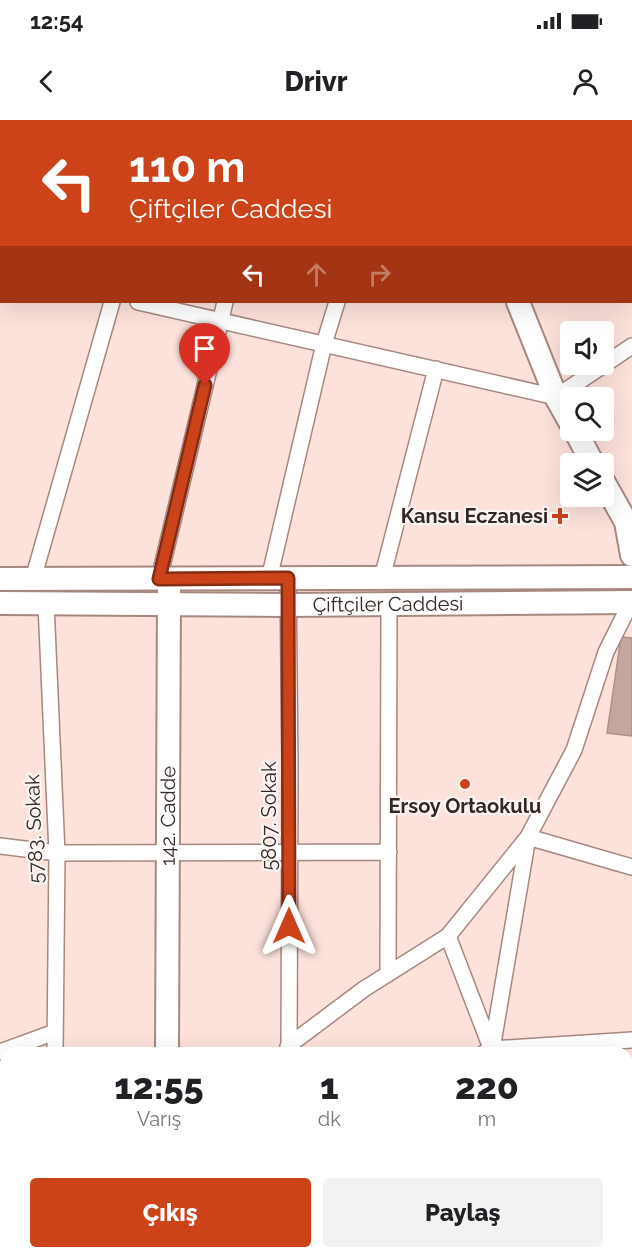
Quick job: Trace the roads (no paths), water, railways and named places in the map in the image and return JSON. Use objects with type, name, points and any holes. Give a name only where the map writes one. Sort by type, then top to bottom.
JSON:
[{"type":"street","points":[[33,579],[112,303]]},
{"type":"street","points":[[143,303],[556,397],[632,346]]},
{"type":"street","points":[[164,579],[225,303]]},
{"type":"street","name":"5807. Sokak","points":[[289,1047],[288,605],[278,578],[324,344],[337,303]]},
{"type":"street","points":[[520,303],[560,404]]},
{"type":"street","points":[[382,578],[436,369]]},
{"type":"street","points":[[614,501],[626,522],[632,555]]},
{"type":"street","name":"Çiftçiler Caddesi","points":[[0,579],[632,577]]},
{"type":"street","name":"142. Cadde","points":[[164,579],[169,605],[167,1047]]},
{"type":"street","points":[[292,1047],[364,989],[448,936],[528,837],[574,750],[606,651],[632,600]]},
{"type":"street","name":"Çiftçiler Caddesi","points":[[0,603],[389,605],[632,600]]},
{"type":"street","name":"5783. Sokak","points":[[46,604],[57,853],[55,1047]]},
{"type":"street","points":[[388,974],[389,605]]},
{"type":"street","points":[[528,837],[632,867]]},
{"type":"street","points":[[490,1047],[528,837]]},
{"type":"street","points":[[0,846],[57,853],[389,852]]},
{"type":"street","points":[[448,936],[487,1047]]},
{"type":"street","points":[[14,1047],[55,1032]]},
{"type":"street","points":[[537,1047],[632,1037]]},
{"type":"place","name":"Kansu Eczanesi","points":[[560,516]]},
{"type":"place","name":"Ersoy Ortaokulu","points":[[465,784]]}]
